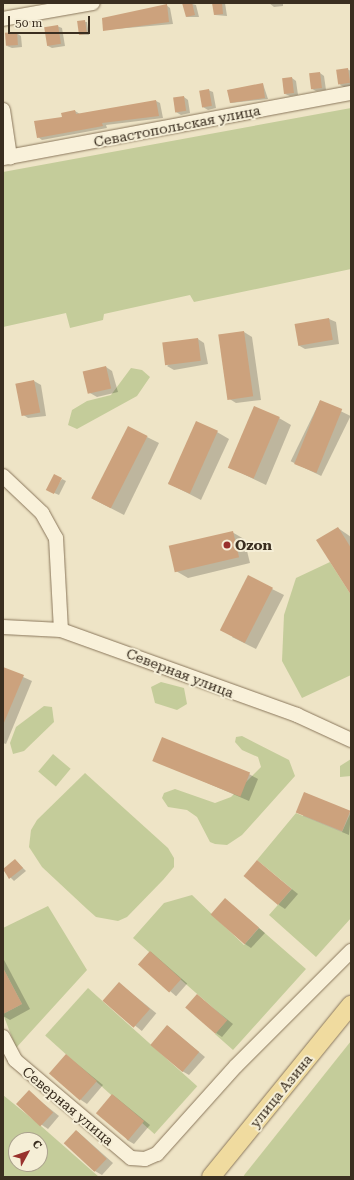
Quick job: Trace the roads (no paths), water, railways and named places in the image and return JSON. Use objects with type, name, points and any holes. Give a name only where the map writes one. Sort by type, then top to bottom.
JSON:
[{"type":"main road","name":"улица Азина","points":[[211,1177],[351,1005]]},
{"type":"street","points":[[3,19],[73,5],[93,3]]},
{"type":"street","name":"Севастопольская улица","points":[[6,158],[351,93]]},
{"type":"street","points":[[3,110],[6,158]]},
{"type":"street","points":[[3,476],[42,513],[56,538],[61,630]]},
{"type":"street","name":"Северная улица","points":[[3,627],[61,630],[297,715],[351,740]]},
{"type":"street","name":"Северная улица","points":[[3,1037],[14,1060],[131,1158],[145,1159],[157,1154],[236,1066],[351,951]]},
{"type":"place","name":"Ozon","points":[[227,545]]}]
